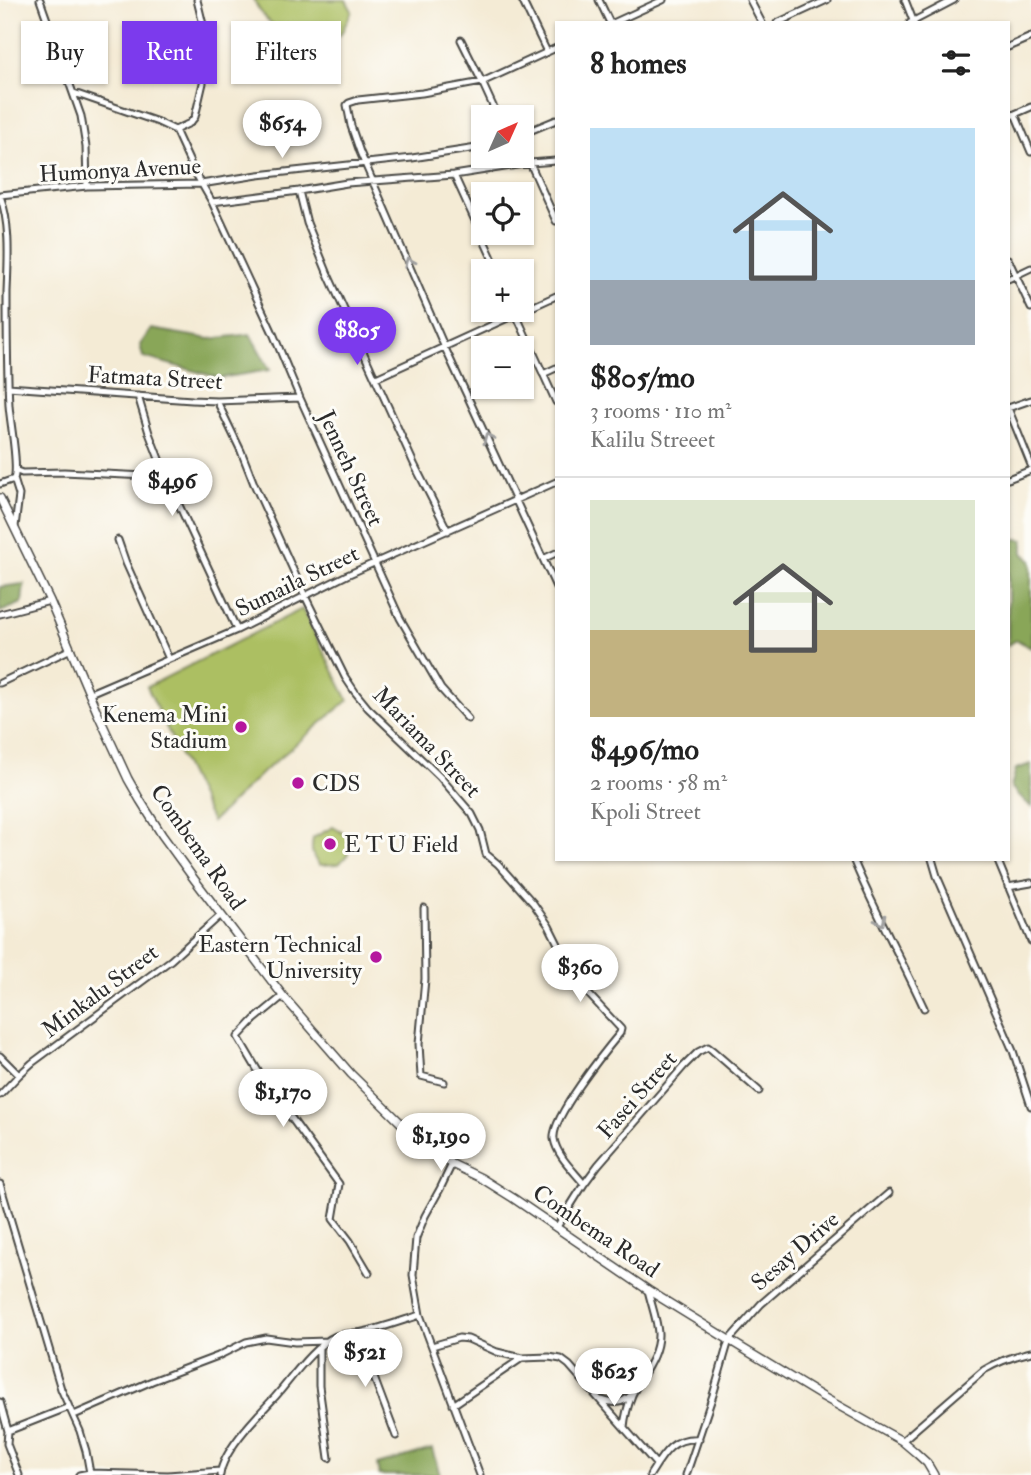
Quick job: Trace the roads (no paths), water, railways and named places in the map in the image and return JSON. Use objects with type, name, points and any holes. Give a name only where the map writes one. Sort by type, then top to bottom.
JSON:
[{"type":"street","points":[[40,0],[81,116],[86,147],[87,186]]},
{"type":"street","points":[[74,93],[175,130],[190,123],[195,117],[202,83],[206,37],[197,0]]},
{"type":"street","points":[[522,0],[547,52]]},
{"type":"street","points":[[599,0],[610,21]]},
{"type":"street","points":[[616,21],[663,0]]},
{"type":"street","points":[[750,0],[761,21]]},
{"type":"street","points":[[781,21],[827,0]]},
{"type":"street","points":[[905,0],[912,21]]},
{"type":"street","points":[[914,21],[954,0]]},
{"type":"street","points":[[1010,46],[1031,37]]},
{"type":"street","points":[[460,40],[493,105]]},
{"type":"street","points":[[555,48],[482,82],[422,93],[358,100],[347,104],[354,138],[445,348],[555,584]]},
{"type":"street","points":[[1031,107],[1011,116],[1031,152]]},
{"type":"street","points":[[534,129],[555,120]]},
{"type":"street","name":"Jenneh Street","points":[[175,130],[272,331],[400,618],[441,689],[468,719]]},
{"type":"street","name":"Humonya Avenue","points":[[0,196],[87,186],[201,184],[471,149]]},
{"type":"street","points":[[534,163],[555,161]]},
{"type":"street","points":[[212,202],[373,180],[454,175],[498,168]]},
{"type":"street","points":[[532,168],[555,219]]},
{"type":"street","points":[[454,175],[492,259]]},
{"type":"street","points":[[299,191],[317,248],[415,466],[448,531]]},
{"type":"street","points":[[0,196],[6,223],[8,387],[17,471],[14,479],[19,495],[15,528]]},
{"type":"street","points":[[1010,263],[1031,308]]},
{"type":"street","points":[[1010,278],[1031,268]]},
{"type":"street","points":[[534,305],[555,296]]},
{"type":"street","points":[[0,300],[7,300]]},
{"type":"street","points":[[376,378],[445,348],[496,322]]},
{"type":"street","points":[[520,322],[555,400]]},
{"type":"street","points":[[544,374],[555,368]]},
{"type":"street","name":"Fatmata Street","points":[[8,387],[218,401],[300,398]]},
{"type":"street","points":[[138,396],[166,477],[237,630]]},
{"type":"street","points":[[1010,407],[1031,400]]},
{"type":"street","name":"Mariama Street","points":[[218,401],[305,596],[335,659],[355,692],[460,799],[477,821],[486,854],[533,903],[549,926],[582,988],[621,1029],[555,1125],[553,1136],[558,1151],[584,1184]]},
{"type":"street","points":[[1010,413],[1031,467],[1010,478]]},
{"type":"street","points":[[17,471],[166,477]]},
{"type":"street","points":[[0,484],[14,479]]},
{"type":"street","name":"Sumaila Street","points":[[90,693],[237,630],[375,563],[555,482]]},
{"type":"street","name":"Combema Road","points":[[1,502],[50,601],[128,779],[140,800],[162,835],[283,996],[351,1074],[414,1135],[452,1164],[481,1178],[648,1290],[729,1340],[902,1441],[921,1457],[934,1475]]},
{"type":"street","points":[[118,540],[169,659]]},
{"type":"street","points":[[545,558],[555,553]]},
{"type":"street","points":[[0,614],[50,601]]},
{"type":"street","points":[[0,683],[71,649]]},
{"type":"street","points":[[854,861],[923,1009]]},
{"type":"street","points":[[933,861],[937,877],[1013,1051],[1031,1106]]},
{"type":"street","points":[[998,861],[1031,941]]},
{"type":"street","points":[[1008,887],[1031,883]]},
{"type":"street","points":[[424,908],[425,979],[419,1044],[421,1076],[444,1082]]},
{"type":"street","name":"Minkalu Street","points":[[0,1095],[19,1074],[171,960],[221,915]]},
{"type":"street","points":[[283,996],[238,1037],[261,1076],[339,1184],[332,1219],[350,1241],[369,1272]]},
{"type":"street","name":"Fasei Street","points":[[557,1227],[584,1184],[684,1066],[703,1048],[712,1050],[759,1091]]},
{"type":"street","points":[[0,1056],[19,1074]]},
{"type":"street","points":[[452,1164],[416,1238],[413,1275],[420,1315],[480,1475]]},
{"type":"street","points":[[0,1184],[61,1389],[74,1415],[86,1451],[90,1473]]},
{"type":"street","name":"Sesay Drive","points":[[729,1340],[761,1304],[888,1193]]},
{"type":"street","points":[[599,1398],[610,1403],[626,1400],[641,1380],[656,1347],[658,1334],[648,1290]]},
{"type":"street","points":[[79,1475],[220,1473],[227,1456],[251,1423],[296,1371],[327,1341],[338,1335],[361,1333],[420,1315]]},
{"type":"street","points":[[361,1333],[373,1375],[396,1436]]},
{"type":"street","points":[[74,1415],[246,1342],[266,1338],[295,1342],[327,1341]]},
{"type":"street","points":[[432,1346],[458,1338],[468,1339],[498,1352],[522,1358],[561,1359],[656,1464]]},
{"type":"street","points":[[686,1475],[729,1340]]},
{"type":"street","points":[[318,1349],[319,1386],[329,1458]]},
{"type":"street","points":[[902,1441],[984,1370],[1013,1356],[1031,1352]]},
{"type":"street","points":[[453,1405],[522,1358]]},
{"type":"street","points":[[624,1427],[632,1394]]},
{"type":"street","points":[[0,1402],[8,1432],[7,1444],[19,1475]]},
{"type":"street","points":[[8,1432],[69,1407]]},
{"type":"street","points":[[650,1475],[669,1447],[690,1438],[699,1439]]},
{"type":"street","points":[[0,1445],[7,1444]]},
{"type":"place","name":"Kenema Mini Stadium","points":[[241,727]]},
{"type":"place","name":"CDS","points":[[298,783]]},
{"type":"place","name":"E T U Field","points":[[330,844]]},
{"type":"place","name":"Eastern Technical University","points":[[376,957]]}]
